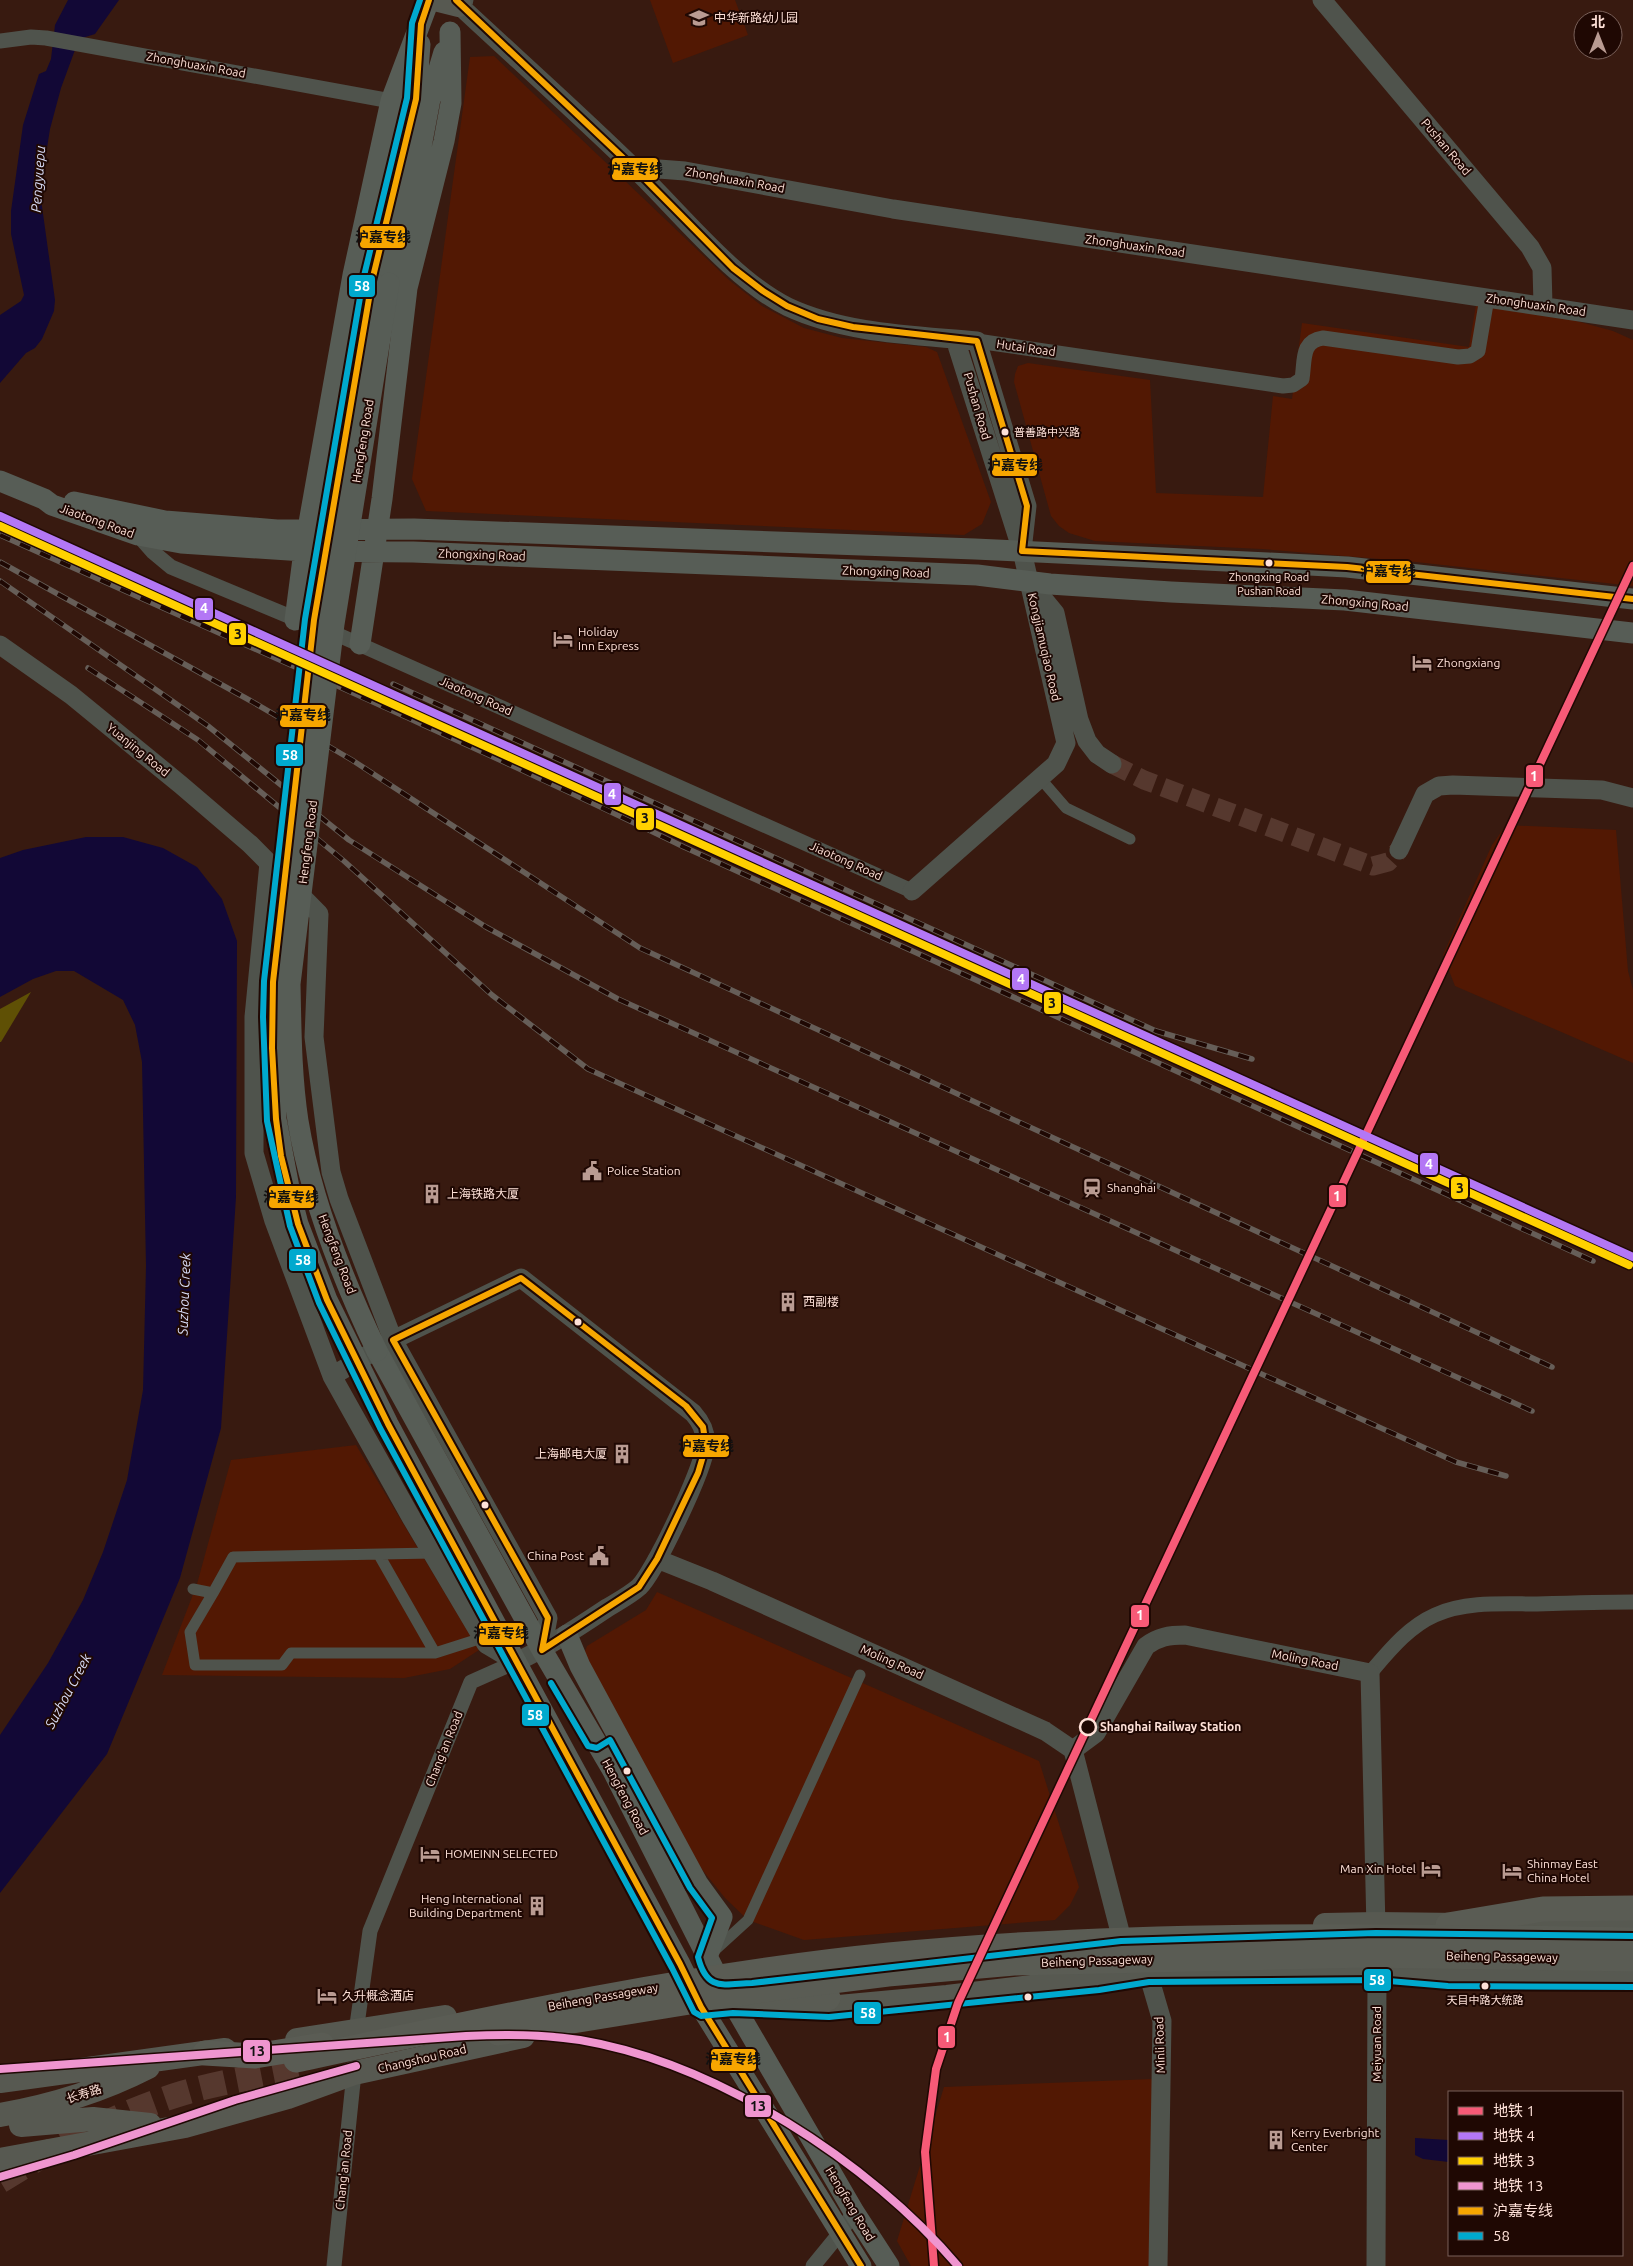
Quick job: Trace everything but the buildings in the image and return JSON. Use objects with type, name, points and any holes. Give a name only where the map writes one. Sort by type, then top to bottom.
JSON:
[{"type":"highway","points":[[1448,1925],[1543,1909],[1633,1908]]},
{"type":"highway","name":"Beiheng Passageway","points":[[1633,1940],[1368,1936],[1003,1945],[886,1956],[774,1970],[560,2004],[401,2038],[297,2064],[370,2055],[766,1990],[888,1974],[1014,1963],[1377,1956],[1633,1959]]},
{"type":"highway","points":[[733,2004],[828,1998],[999,1979],[1220,1958]]},
{"type":"highway","points":[[205,2053],[255,2056],[348,2037],[401,2038]]},
{"type":"main road","name":"Hengfeng Road","points":[[295,620],[304,551],[353,275],[391,101],[429,0]]},
{"type":"main road","name":"Hengfeng Road","points":[[360,644],[377,529],[407,288],[444,140],[451,103],[450,32],[454,1]]},
{"type":"main road","name":"Hengfeng Road","points":[[421,24],[416,98],[314,620],[273,982],[272,1048],[276,1119],[290,1193],[298,1224],[327,1300],[388,1424],[702,2007],[861,2266]]},
{"type":"main road","name":"Hengfeng Road","points":[[450,32],[430,99],[421,147],[381,282],[334,624],[290,984],[294,1086],[300,1129],[313,1187],[328,1234],[364,1324],[542,1650],[613,1771],[733,2004],[854,2212],[889,2266]]},
{"type":"main road","name":"Jiaotong Road","points":[[0,481],[44,499],[52,505],[139,526]]},
{"type":"main road","name":"Zhongxing Road","points":[[139,526],[184,523],[308,530],[414,529],[1022,551],[1347,567],[1633,599]]},
{"type":"main road","name":"Zhongxing Road","points":[[139,526],[181,543],[304,551],[373,551],[977,575],[1050,584],[1346,600],[1633,633]]},
{"type":"main road","points":[[567,1635],[580,1666],[698,1884],[722,1918],[712,1966]]},
{"type":"main road","points":[[594,1740],[613,1726]]},
{"type":"main road","points":[[348,2037],[628,1986],[687,1979],[712,1966],[750,1974],[1120,1932],[1376,1924],[1633,1927]]},
{"type":"main road","name":"Changshou Road","points":[[0,2160],[171,2128],[288,2097],[354,2073],[516,2037],[640,2015],[825,1991],[1114,1965],[1148,1973],[1377,1971],[1448,1977],[1633,1978]]},
{"type":"main road","points":[[0,2081],[205,2053]]},
{"type":"main road","name":"长寿路","points":[[0,2129],[118,2082],[163,2059]]},
{"type":"main road","name":"长寿路","points":[[0,2115],[93,2119],[171,2128]]},
{"type":"street","name":"Pushan Road","points":[[1322,0],[1530,247],[1542,268],[1543,305]]},
{"type":"street","name":"Hutai Road","points":[[454,1],[638,172],[733,268],[763,291],[787,306],[818,319],[853,327],[977,341],[1283,386],[1293,385],[1302,379],[1308,344],[1314,340],[1324,338],[1458,357],[1470,356],[1478,351],[1487,298]]},
{"type":"street","name":"Zhonghuaxin Road","points":[[0,41],[31,37],[46,38],[391,101]]},
{"type":"street","name":"Zhonghuaxin Road","points":[[638,172],[659,169],[685,171],[892,209],[1543,305],[1633,320]]},
{"type":"street","name":"Pushan Road","points":[[955,339],[1022,551]]},
{"type":"street","name":"Pushan Road","points":[[977,341],[1027,506],[1022,551]]},
{"type":"street","name":"Jiaotong Road","points":[[139,526],[154,552],[172,567],[295,620],[360,644],[912,891]]},
{"type":"street","name":"Kongjiamuqiao Road","points":[[1022,551],[1066,743],[1056,764],[1040,778]]},
{"type":"street","points":[[1028,580],[1055,613],[1080,720],[1087,741],[1097,754],[1112,764]]},
{"type":"street","name":"Yuanjing Road","points":[[0,645],[71,695],[181,785],[250,844],[319,914],[314,1037],[331,1172],[356,1248],[393,1340],[548,1618],[542,1650]]},
{"type":"street","points":[[912,891],[1040,778],[1066,808],[1130,839]]},
{"type":"street","points":[[1399,850],[1425,794],[1439,786],[1602,790],[1633,798]]},
{"type":"street","points":[[269,863],[254,1017],[254,1153],[274,1221],[332,1376],[482,1638],[486,1644],[516,1662]]},
{"type":"street","points":[[332,1376],[393,1340],[521,1278],[686,1406],[703,1427],[706,1446],[704,1456],[698,1473],[657,1559]]},
{"type":"street","points":[[432,1553],[233,1557],[190,1632],[195,1665],[282,1665],[291,1653],[435,1653],[482,1638]]},
{"type":"street","points":[[379,1555],[435,1653]]},
{"type":"street","name":"Chang'an Road","points":[[348,2037],[370,1931],[471,1682],[542,1650],[567,1635],[639,1587],[657,1559]]},
{"type":"street","name":"Moling Road","points":[[657,1559],[712,1581],[1045,1731],[1073,1750],[1096,1733],[1146,1646],[1155,1639],[1169,1635],[1185,1635],[1370,1673]]},
{"type":"street","points":[[193,1589],[213,1592]]},
{"type":"street","points":[[1370,1673],[1411,1629],[1423,1621],[1448,1610],[1482,1605],[1633,1602]]},
{"type":"street","name":"Meiyuan Road","points":[[1370,1673],[1377,1971],[1376,2266]]},
{"type":"street","points":[[712,1966],[748,1920],[860,1675]]},
{"type":"street","name":"Minli Road","points":[[1073,1750],[1120,1932],[1148,1973],[1162,2021],[1158,2266]]},
{"type":"street","name":"Chang'an Road","points":[[334,2266],[354,2073]]},
{"type":"street","points":[[813,2266],[840,2233],[854,2212]]},
{"type":"shaded area","name":"中华新路幼儿园","points":[[650,0],[735,0],[748,35],[673,63]]},
{"type":"shaded area","points":[[494,56],[729,280],[762,306],[804,328],[842,338],[926,347],[937,352],[991,502],[982,524],[964,535],[426,511],[412,479],[470,57]]},
{"type":"shaded area","points":[[1476,305],[1569,319],[1613,331],[1633,340],[1633,586],[1416,562],[1262,549],[1095,541],[1069,533],[1059,526],[1051,516],[1014,382],[1018,366],[1028,363],[1150,380],[1156,493],[1263,497],[1273,396],[1292,399],[1302,323],[1469,347]]},
{"type":"shaded area","points":[[1506,825],[1616,830],[1628,971],[1633,990],[1633,1063],[1455,986],[1443,955],[1492,845]]},
{"type":"shaded area","points":[[31,992],[1,1042],[0,1042],[0,1009]]},
{"type":"shaded area","points":[[356,1445],[479,1650],[450,1669],[404,1678],[162,1675],[197,1584],[231,1460]]},
{"type":"shaded area","points":[[657,1592],[1039,1761],[1079,1887],[1070,1905],[1055,1920],[804,1940],[748,1920],[725,1898],[700,1867],[583,1657],[587,1646],[646,1610]]},
{"type":"shaded area","points":[[1154,2079],[1151,2266],[911,2266],[897,2241],[944,2087]]},
{"type":"water","name":"Pengyuepu","points":[[68,0],[119,0],[95,34],[79,39],[61,88],[50,129],[40,192],[55,300],[54,311],[42,339],[35,348],[26,353],[0,383],[0,315],[21,301],[24,295],[11,234],[11,211],[23,125],[39,74],[46,71],[51,59],[55,25]]},
{"type":"water","name":"Suzhou Creek","points":[[86,837],[123,837],[163,848],[197,867],[222,899],[237,941],[236,1197],[221,1428],[180,1578],[107,1754],[0,1893],[0,1735],[48,1663],[83,1600],[103,1552],[127,1480],[143,1390],[146,1266],[142,1062],[135,1025],[123,1000],[74,971],[56,971],[33,979],[0,997],[0,858],[23,850]]},
{"type":"water","points":[[1415,2138],[1448,2140],[1448,2162],[1423,2159],[1415,2155]]},
{"type":"tunnel","points":[[1112,764],[1144,780],[1373,866],[1388,862],[1399,850]]},
{"type":"tunnel","points":[[0,2181],[88,2131],[135,2110],[183,2093],[299,2068]]},
{"type":"railway","points":[[0,535],[429,728],[684,847],[1593,1261]]},
{"type":"railway","points":[[0,562],[251,701],[352,760],[640,948],[1552,1367]]},
{"type":"railway","points":[[0,581],[208,726],[349,840],[486,927],[618,999],[1532,1411]]},
{"type":"railway","points":[[88,668],[198,740],[344,861],[492,995],[588,1069],[1456,1462],[1506,1476]]},
{"type":"railway","points":[[393,684],[1156,1031],[1252,1059]]},
{"type":"metro line","name":"4","points":[[0,516],[1633,1257]]},
{"type":"metro line","name":"3","points":[[0,526],[1629,1265]]},
{"type":"metro line","name":"1","points":[[934,2266],[925,2152],[936,2069],[958,2003],[1633,566]]},
{"type":"metro line","name":"13","points":[[0,2069],[466,2036],[523,2035],[580,2040],[632,2052],[684,2070],[736,2094],[787,2122],[835,2154],[881,2190],[922,2227],[958,2266]]},
{"type":"metro line","name":"13","points":[[0,2177],[74,2155],[235,2100],[356,2066]]},
{"type":"transit line","name":"58","points":[[420,0],[412,23],[407,98],[363,280],[305,619],[264,981],[263,1017],[267,1121],[290,1226],[319,1303],[380,1428],[694,2012],[701,2016],[733,2013],[829,2017],[1099,1990],[1149,1982],[1377,1980],[1448,1986],[1633,1987]]},
{"type":"transit line","name":"沪嘉专线","points":[[429,0],[421,24],[416,99],[372,281],[314,620],[273,982],[272,1048],[276,1119],[281,1156],[298,1224],[327,1300],[388,1424],[680,1964],[701,2007],[861,2266]]},
{"type":"transit line","name":"沪嘉专线","points":[[456,0],[638,172],[733,268],[763,291],[787,306],[818,319],[853,327],[977,341],[1027,506],[1022,551],[1347,567],[1633,599]]},
{"type":"transit line","name":"沪嘉专线","points":[[521,1278],[686,1406],[703,1427],[706,1446],[698,1473],[657,1559],[639,1587],[542,1650],[548,1618],[393,1340],[521,1278]]},
{"type":"transit line","name":"58","points":[[551,1683],[588,1746],[597,1748],[610,1740],[690,1888],[712,1918],[698,1957],[706,1976],[718,1984],[752,1983],[1121,1941],[1376,1933],[1633,1936]]},
{"type":"place","name":"中华新路幼儿园","points":[[699,18]]},
{"type":"place","name":"普善路中兴路","points":[[1005,432]]},
{"type":"place","name":"Zhongxing Road Pushan Road","points":[[1269,563]]},
{"type":"place","name":"Holiday Inn Express","points":[[563,639]]},
{"type":"place","name":"Zhongxiang","points":[[1422,663]]},
{"type":"place","name":"Police Station","points":[[592,1171]]},
{"type":"place","name":"Shanghai","points":[[1092,1188]]},
{"type":"place","name":"上海铁路大厦","points":[[432,1194]]},
{"type":"place","name":"西副楼","points":[[788,1302]]},
{"type":"place","name":"上海邮电大厦","points":[[622,1454]]},
{"type":"place","name":"China Post","points":[[599,1556]]},
{"type":"place","name":"Shanghai Railway Station","points":[[1088,1727]]},
{"type":"place","name":"HOMEINN SELECTED","points":[[430,1854]]},
{"type":"place","name":"Man Xin Hotel","points":[[1431,1869]]},
{"type":"place","name":"Shinmay East China Hotel","points":[[1512,1871]]},
{"type":"place","name":"Heng International Building Department","points":[[537,1906]]},
{"type":"place","name":"天目中路大统路","points":[[1485,1986]]},
{"type":"place","name":"久升概念酒店","points":[[327,1996]]},
{"type":"place","name":"Kerry Everbright Center","points":[[1276,2140]]}]
